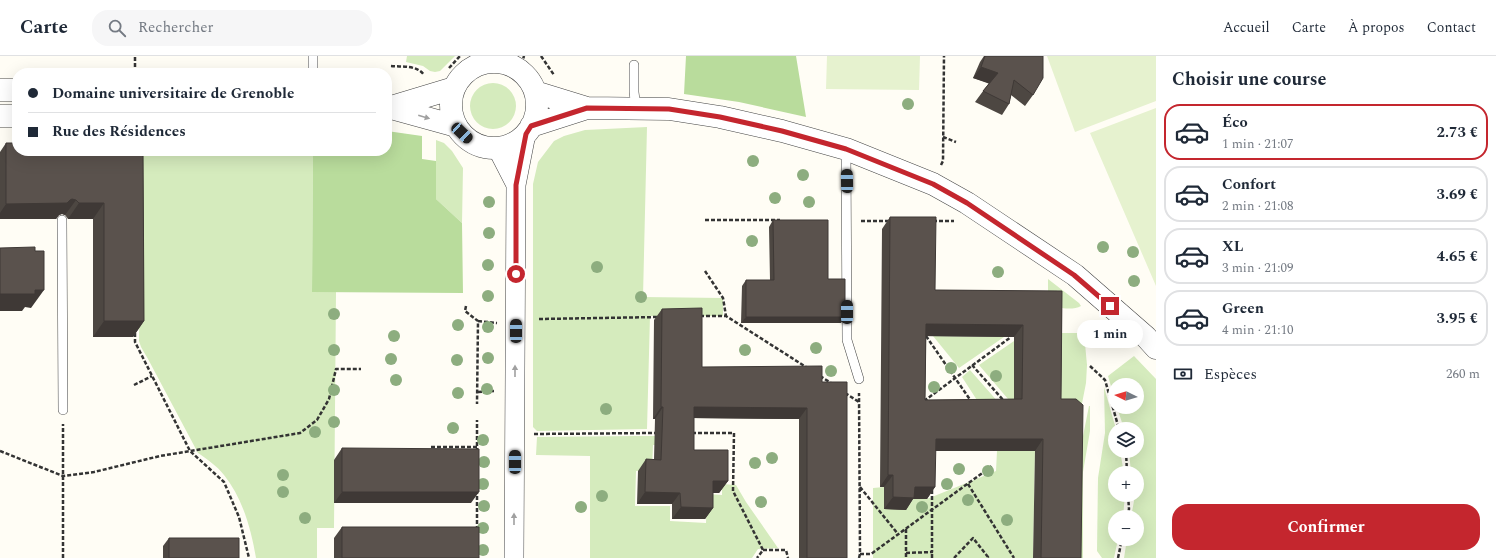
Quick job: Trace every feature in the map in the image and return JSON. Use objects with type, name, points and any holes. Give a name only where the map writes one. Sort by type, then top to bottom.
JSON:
[{"type":"street","points":[[514,558],[516,185],[529,130],[536,115],[537,103],[535,92],[529,80],[516,62],[497,62],[480,58],[461,76],[454,88],[451,101],[452,114],[456,126],[468,139],[476,144],[497,148],[508,146],[518,141],[529,130],[587,108]]},
{"type":"street","points":[[392,106],[454,88]]},
{"type":"street","points":[[0,90],[12,90]]},
{"type":"street","points":[[535,92],[587,108],[669,109],[720,117],[782,131],[846,149],[933,184],[967,203],[1074,275],[1146,337],[1156,348]]},
{"type":"street","points":[[392,108],[456,126]]},
{"type":"street","points":[[0,116],[12,116]]},
{"type":"street","points":[[497,148],[516,185]]},
{"type":"lane","points":[[313,56],[313,68]]},
{"type":"lane","points":[[634,65],[634,92],[636,108]]},
{"type":"lane","points":[[846,149],[847,340],[859,379]]},
{"type":"lane","points":[[62,220],[63,410]]},
{"type":"path","points":[[135,56],[135,68]]},
{"type":"path","points":[[540,56],[559,81]]},
{"type":"path","points":[[940,168],[943,160],[944,56]]},
{"type":"path","points":[[391,66],[409,67],[420,70],[425,76]]},
{"type":"path","points":[[943,137],[956,142]]},
{"type":"path","points":[[705,271],[722,298],[726,316]]},
{"type":"path","points":[[466,306],[465,310],[478,321],[499,323]]},
{"type":"path","points":[[694,316],[726,316],[806,367]]},
{"type":"path","points":[[539,319],[663,317]]},
{"type":"path","points":[[478,321],[478,404]]},
{"type":"path","points":[[135,326],[135,342],[190,451],[224,482],[239,518],[249,558]]},
{"type":"path","points":[[926,336],[975,406]]},
{"type":"path","points":[[924,401],[1011,337]]},
{"type":"path","points":[[972,366],[1009,406]]},
{"type":"path","points":[[1090,366],[1105,380],[1117,422]]},
{"type":"path","points":[[0,451],[63,476],[94,472],[160,456],[300,433],[317,420],[330,399],[336,369],[361,369]]},
{"type":"path","points":[[134,385],[152,376]]},
{"type":"path","points":[[820,376],[833,385]]},
{"type":"path","points":[[859,379],[859,558]]},
{"type":"path","points":[[840,389],[859,402]]},
{"type":"path","points":[[478,392],[498,391]]},
{"type":"path","points":[[63,410],[63,558]]},
{"type":"path","points":[[477,420],[477,455]]},
{"type":"path","points":[[529,434],[663,433]]},
{"type":"path","points":[[687,433],[734,433],[733,491],[763,550]]},
{"type":"path","points":[[431,447],[477,447]]},
{"type":"path","points":[[444,453],[445,447]]},
{"type":"path","points":[[860,554],[871,554],[992,466]]},
{"type":"path","points":[[968,484],[1014,558]]},
{"type":"path","points":[[477,487],[477,534]]},
{"type":"path","points":[[860,487],[898,534]]},
{"type":"path","points":[[932,487],[932,558]]},
{"type":"path","points":[[906,529],[906,558]]},
{"type":"path","points":[[954,558],[973,538],[988,557],[987,558]]},
{"type":"path","points":[[1118,558],[1121,546]]},
{"type":"path","points":[[757,558],[763,550]]},
{"type":"path","points":[[763,550],[786,550],[788,558]]},
{"type":"path","points":[[906,553],[932,552]]},
{"type":"green space","points":[[407,56],[455,56],[440,71],[435,72],[430,71],[423,66],[406,62]]},
{"type":"green space","points":[[686,56],[796,56],[806,117],[739,102],[684,94]]},
{"type":"green space","points":[[827,56],[920,56],[919,90],[826,89]]},
{"type":"green space","points":[[1047,56],[1156,56],[1156,101],[1075,132]]},
{"type":"green space","points":[[493,83],[506,87],[512,93],[516,106],[512,119],[506,125],[493,129],[480,125],[474,119],[470,106],[474,93],[480,87]]},
{"type":"green space","points":[[1156,108],[1156,286],[1090,133]]},
{"type":"green space","points":[[647,127],[643,297],[723,298],[723,316],[650,316],[647,429],[537,431],[533,427],[533,184],[538,162],[554,141],[564,136],[585,130]]},
{"type":"green space","points":[[392,132],[422,136],[422,159],[436,161],[436,199],[462,223],[463,293],[312,292],[313,156],[392,156]]},
{"type":"green space","points":[[436,140],[444,143],[452,151],[463,168],[462,223],[436,199]]},
{"type":"green space","points":[[142,156],[313,156],[312,292],[336,292],[334,528],[317,528],[317,558],[256,558],[249,525],[231,484],[212,463],[198,453],[139,341]]},
{"type":"green space","points":[[1048,279],[1081,306],[1077,308],[1064,308],[1048,303]]},
{"type":"green space","points":[[1053,333],[1084,333],[1087,365],[1086,383],[1077,429],[1053,411]]},
{"type":"green space","points":[[933,336],[1004,337],[959,368]]},
{"type":"green space","points":[[1014,341],[1014,406],[979,365]]},
{"type":"green space","points":[[1134,356],[1156,379],[1156,558],[1124,558],[1126,546],[1144,546],[1144,510],[1132,510],[1134,502],[1144,502],[1144,466],[1130,466],[1130,458],[1144,458],[1144,422],[1122,422],[1119,414],[1144,414],[1144,378],[1109,378],[1108,376]]},
{"type":"green space","points":[[970,370],[1006,411],[984,411],[962,377]]},
{"type":"green space","points":[[1104,387],[1108,401],[1108,414],[1112,414],[1114,422],[1108,422],[1108,458],[1121,458],[1123,466],[1108,466],[1108,502],[1124,502],[1124,510],[1108,510],[1108,546],[1117,546],[1114,558],[1102,558],[1097,551],[1098,478],[1105,433]]},
{"type":"green space","points":[[1089,406],[1090,431],[1083,472],[1083,558],[1076,558],[1075,440],[1083,436]]},
{"type":"green space","points":[[662,436],[663,445],[653,445],[652,470],[636,471],[635,506],[670,506],[670,521],[706,523],[707,494],[722,495],[722,484],[736,485],[778,548],[758,549],[752,558],[590,558],[590,456],[536,455],[537,437]]},
{"type":"green space","points":[[997,451],[1035,451],[1033,558],[873,558],[873,488],[884,487],[885,509],[907,499],[927,499],[996,471]]},
{"type":"building","points":[[985,56],[1043,56],[1043,78],[1033,95],[1014,80],[1009,104],[983,91],[998,73],[981,67]]},
{"type":"building","points":[[6,143],[12,143],[12,156],[143,156],[144,321],[104,321],[104,203],[79,203],[72,199],[67,203],[6,204]]},
{"type":"building","points":[[890,217],[936,217],[935,290],[1062,291],[1061,399],[1076,399],[1083,405],[1081,558],[1041,558],[1043,439],[936,439],[935,487],[915,487],[914,498],[893,497],[893,475],[888,475]],"holes":[[[926,324],[1023,325],[1022,399],[925,400]]]},
{"type":"building","points":[[773,220],[828,220],[828,279],[845,279],[845,317],[746,317],[746,280],[774,280]]},
{"type":"building","points":[[35,247],[35,251],[44,251],[44,290],[35,290],[35,294],[0,294],[0,248]]},
{"type":"building","points":[[702,308],[702,367],[822,366],[822,382],[847,382],[847,558],[807,558],[807,408],[694,407],[694,450],[728,450],[728,481],[713,481],[713,508],[681,507],[680,493],[645,492],[646,459],[661,460],[663,407],[661,407],[662,309]]},
{"type":"building","points":[[342,448],[479,449],[479,492],[342,492]]},
{"type":"building","points":[[342,527],[479,527],[479,558],[342,558]]},
{"type":"building","points":[[169,538],[239,538],[239,558],[169,558]]},
{"type":"route","points":[[516,274],[516,185],[526,134],[531,126],[587,108],[669,109],[720,117],[782,131],[846,149],[933,184],[967,203],[1074,275],[1110,306]]}]
